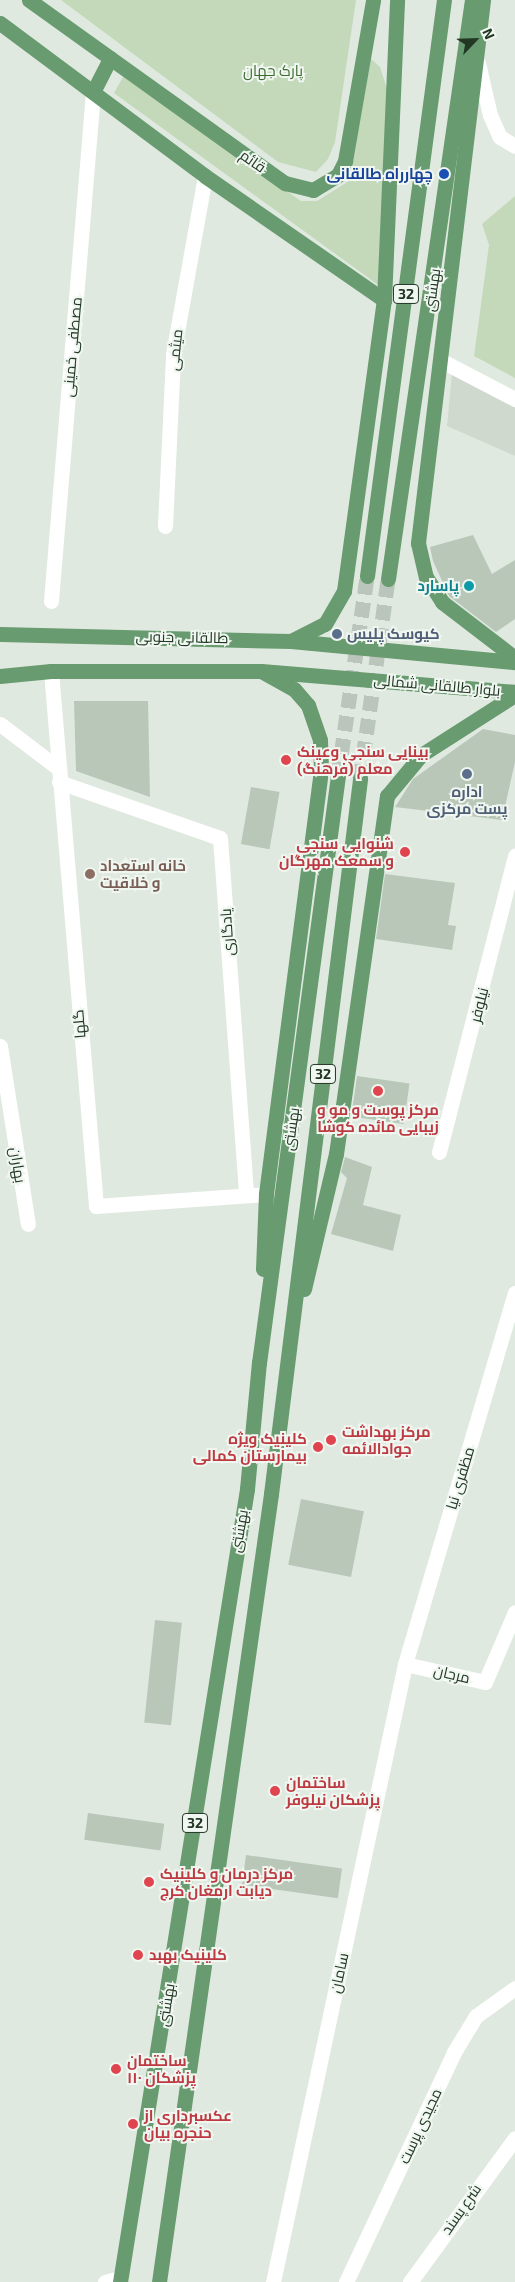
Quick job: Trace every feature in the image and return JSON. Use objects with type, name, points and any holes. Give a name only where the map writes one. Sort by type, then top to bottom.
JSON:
[{"type":"main road","name":"قائم","points":[[29,0],[285,183],[313,190],[338,175],[345,161],[373,0]]},
{"type":"main road","points":[[291,641],[326,624],[344,591],[384,300],[397,0]]},
{"type":"main road","name":"بهشتى","points":[[368,576],[444,0]]},
{"type":"main road","name":"بهشتى","points":[[388,579],[472,0]]},
{"type":"main road","points":[[483,0],[478,63],[419,515],[418,543],[426,577],[460,620],[515,658]]},
{"type":"main road","points":[[0,22],[205,176],[384,300]]},
{"type":"main road","points":[[93,92],[110,58]]},
{"type":"main road","name":"طالقانی جنوبی","points":[[0,634],[291,641],[363,647]]},
{"type":"main road","points":[[0,638],[27,634]]},
{"type":"main road","name":"بلوار طالقانی شمالی","points":[[363,647],[515,662]]},
{"type":"main road","points":[[0,676],[50,671],[261,671],[294,689],[308,705],[320,740],[321,770],[266,1194],[259,1363]]},
{"type":"main road","name":"بلوار طالقانی شمالی","points":[[261,671],[360,678],[515,693]]},
{"type":"main road","points":[[285,1369],[336,1154],[387,796],[421,754],[515,693]]},
{"type":"main road","name":"بهشتى","points":[[115,2281],[247,1489],[259,1363],[338,776]]},
{"type":"main road","name":"بهشتى","points":[[158,2282],[271,1494],[285,1369],[360,779]]},
{"type":"street","points":[[478,63],[490,116],[500,137],[515,146]]},
{"type":"street","name":"مصطفی خمینی","points":[[51,601],[93,92]]},
{"type":"street","name":"میثمی","points":[[165,526],[173,354],[205,176]]},
{"type":"street","points":[[440,360],[515,399]]},
{"type":"street","name":"گلها","points":[[50,671],[96,1206],[266,1194]]},
{"type":"street","points":[[0,724],[59,775]]},
{"type":"street","name":"یادگاری","points":[[59,775],[220,838],[246,1195]]},
{"type":"street","name":"نیلوفر","points":[[439,1152],[515,856]]},
{"type":"street","name":"بهاران","points":[[0,1046],[28,1224]]},
{"type":"street","name":"مظفری نیا","points":[[405,1664],[515,1293]]},
{"type":"street","name":"مرجان","points":[[405,1664],[485,1682],[515,1612]]},
{"type":"street","name":"سامان","points":[[273,2282],[405,1664]]},
{"type":"street","name":"مجیدی پرست","points":[[346,2282],[454,2052],[476,2016],[515,1988]]},
{"type":"street","name":"شرع پسند","points":[[410,2282],[515,2138]]},
{"type":"shaded area","points":[[452,373],[515,404],[515,456],[447,426]]},
{"type":"green space","name":"پارک جهان","points":[[61,0],[356,0],[335,142],[328,159],[316,172],[278,162]]},
{"type":"green space","points":[[371,59],[380,67],[387,89],[381,287],[114,93],[123,77],[301,201],[317,201],[349,181]]},
{"type":"green space","points":[[515,196],[515,378],[474,356],[489,245],[482,224]]},
{"type":"building","name":"پاسارد","points":[[473,535],[492,574],[515,560],[515,619],[496,632],[449,596],[433,561],[430,547]]},
{"type":"building","points":[[74,701],[148,701],[150,797],[76,771]]},
{"type":"building","name":"اداره پست مرکزی","points":[[483,729],[515,735],[515,762],[502,820],[395,807],[413,779]]},
{"type":"building","points":[[251,787],[280,792],[269,849],[241,844]]},
{"type":"building","points":[[385,874],[455,883],[448,925],[456,926],[452,950],[376,939]]},
{"type":"building","points":[[357,1076],[409,1083],[404,1124],[351,1117]]},
{"type":"building","points":[[345,1157],[372,1167],[363,1205],[401,1215],[393,1251],[331,1234],[347,1178],[341,1172]]},
{"type":"building","points":[[301,1499],[364,1511],[351,1577],[288,1565]]},
{"type":"building","points":[[155,1620],[182,1623],[171,1725],[144,1722]]},
{"type":"building","points":[[88,1813],[164,1824],[160,1850],[84,1840]]},
{"type":"building","points":[[246,1855],[342,1868],[338,1898],[242,1885]]},
{"type":"tunnel","points":[[338,776],[367,576]]},
{"type":"tunnel","points":[[360,779],[388,579]]},
{"type":"place","name":"چهارراه طالقانی","points":[[444,174]]},
{"type":"place","name":"پاسارد","points":[[469,586]]},
{"type":"place","name":"کیوسک پلیس","points":[[337,634]]},
{"type":"place","name":"بینایی سنجی وعینک معلم (فرهنگ)","points":[[286,760]]},
{"type":"place","name":"اداره پست مرکزی","points":[[467,774]]},
{"type":"place","name":"شنوایی سنجی و سمعک مهرگان","points":[[405,852]]},
{"type":"place","name":"خانه استعداد و خلاقیت","points":[[90,874]]},
{"type":"place","name":"مرکز پوست و مو و زیبایی مائده کوشا","points":[[378,1091]]},
{"type":"place","name":"مرکز بهداشت جوادالائمه","points":[[331,1440]]},
{"type":"place","name":"کلینیک ویژه بیمارستان کمالی","points":[[318,1447]]},
{"type":"place","name":"ساختمان پزشکان نیلوفر","points":[[275,1791]]},
{"type":"place","name":"مرکز درمان و کلینیک دیابت ارمغان کرج","points":[[149,1882]]},
{"type":"place","name":"کلینیک بهبد","points":[[138,1955]]},
{"type":"place","name":"ساختمان پزشکان ۱۱۰","points":[[116,2069]]},
{"type":"place","name":"عکسبرداری از حنجره بیان","points":[[133,2124]]}]
